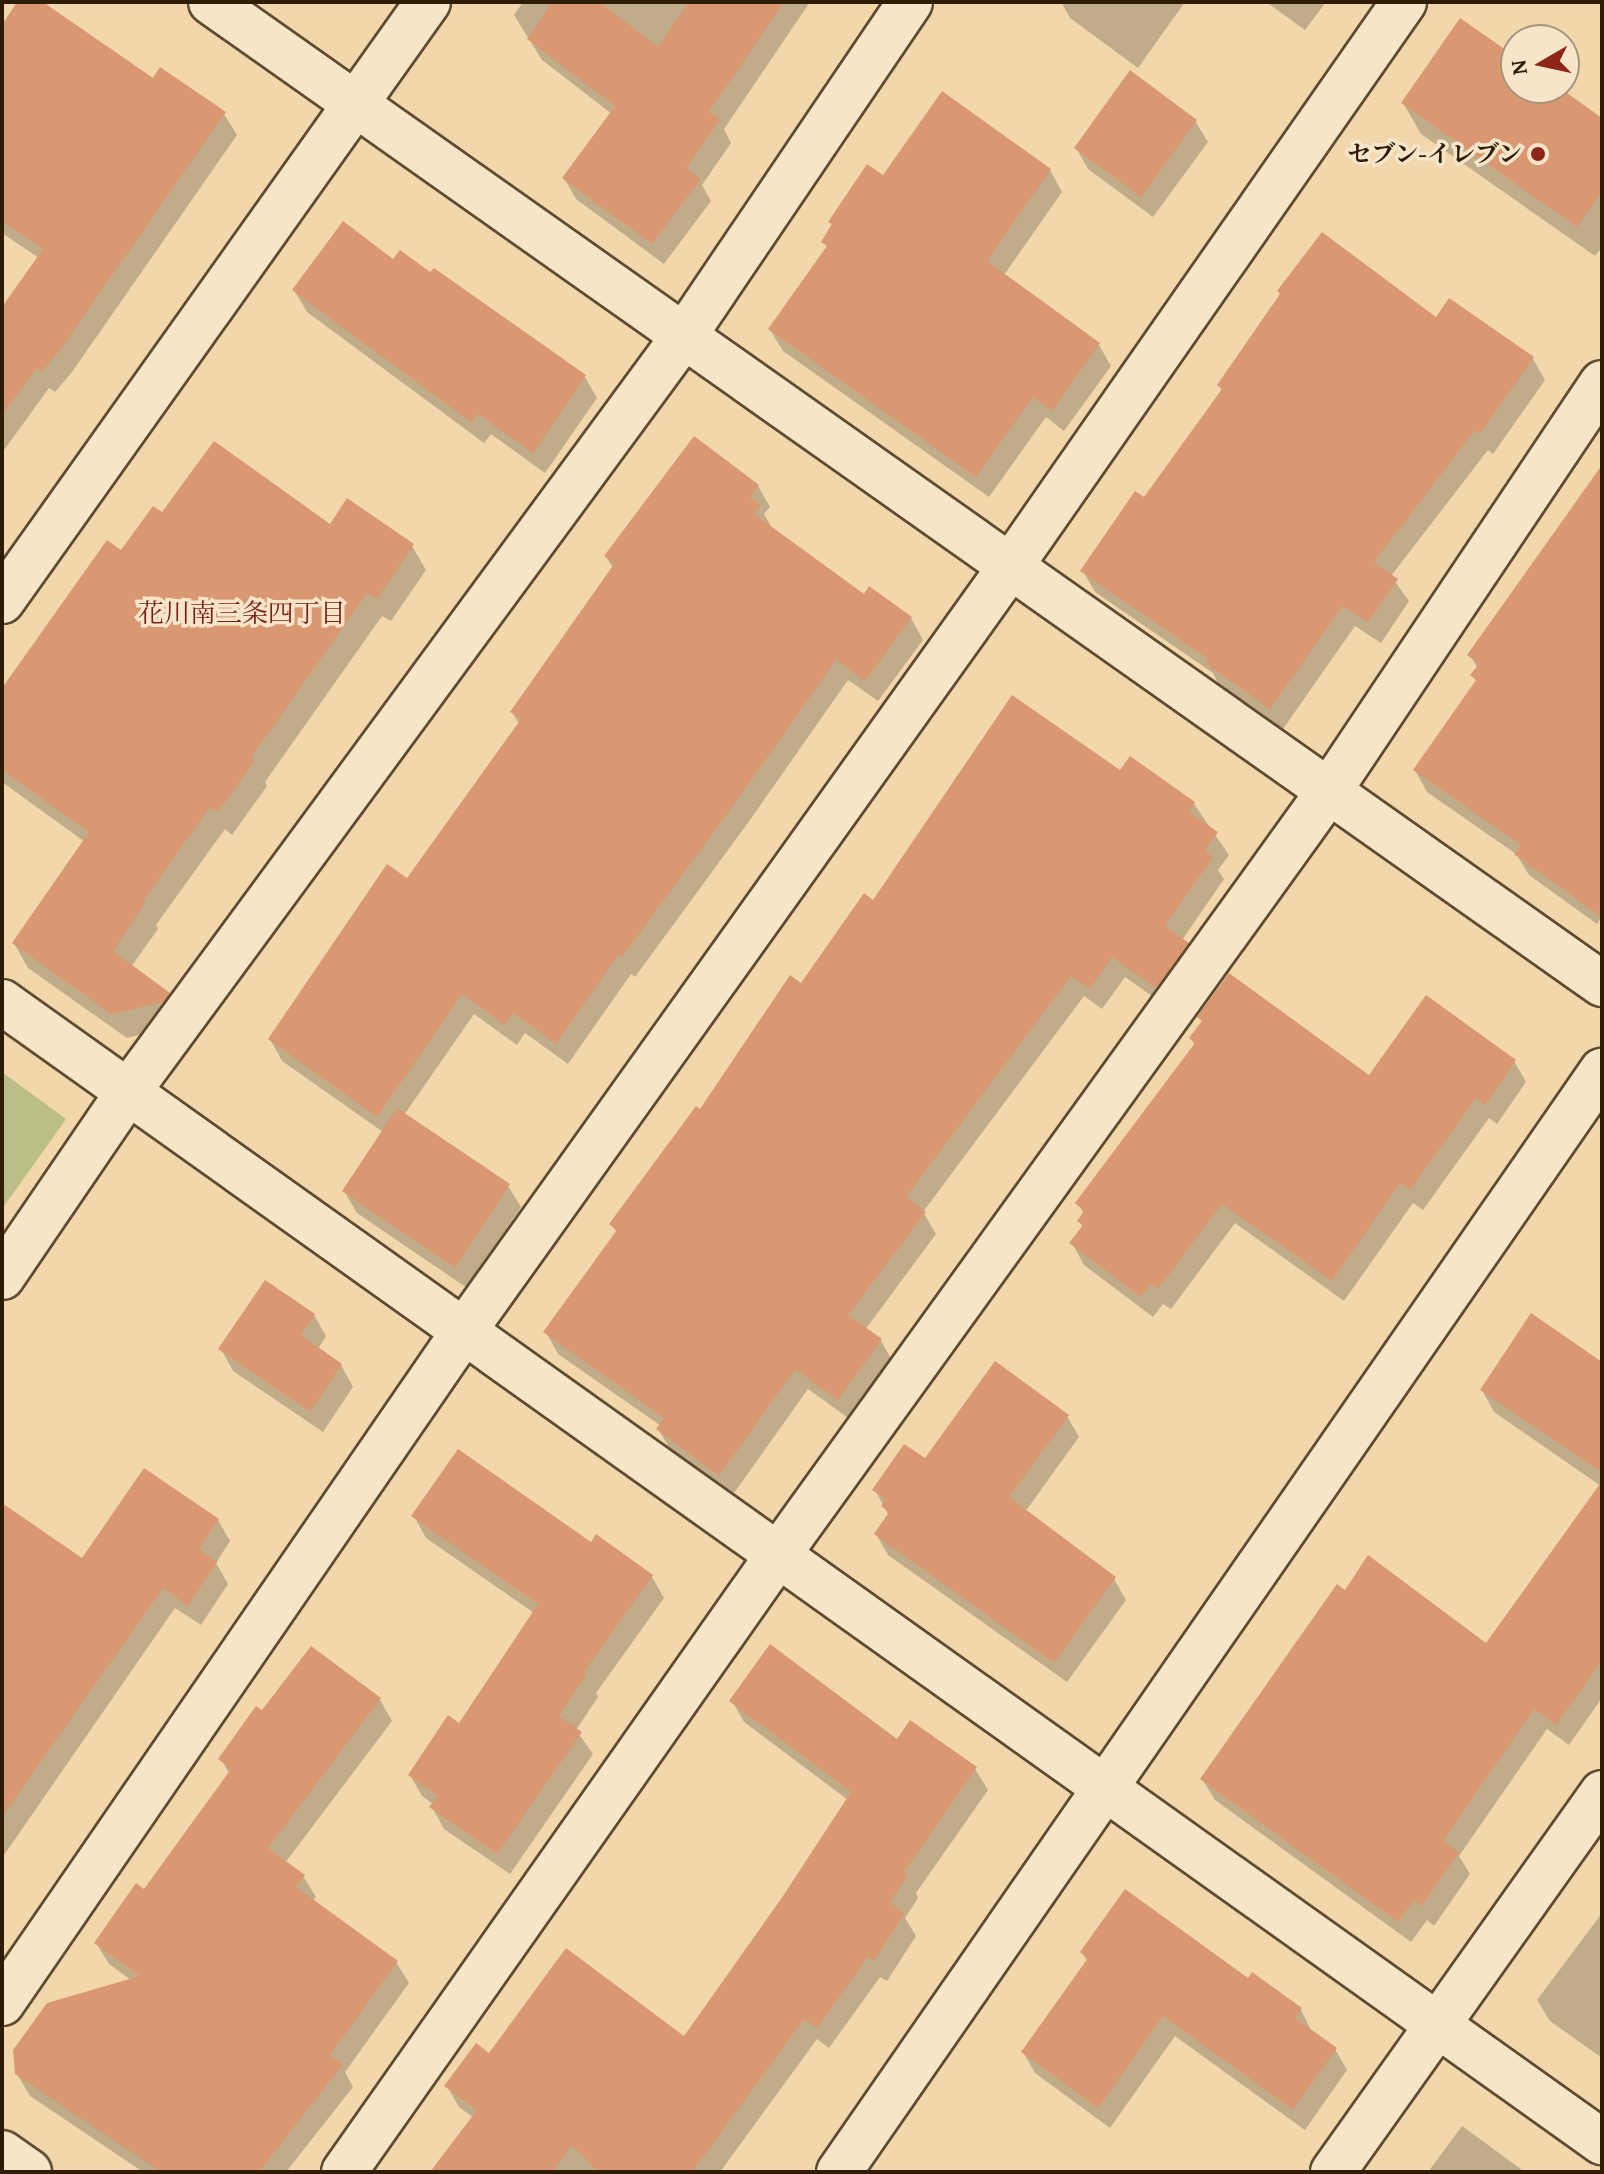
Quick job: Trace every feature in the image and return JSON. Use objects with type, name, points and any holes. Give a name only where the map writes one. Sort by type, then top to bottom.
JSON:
[{"type":"street","points":[[211,2],[1602,984]]},
{"type":"street","points":[[2,601],[428,2]]},
{"type":"street","points":[[2,1277],[128,1092],[684,336],[910,2]]},
{"type":"street","points":[[2,2003],[464,1331],[1010,567],[1404,2]]},
{"type":"street","points":[[344,2172],[778,1555],[1329,791],[1602,383]]},
{"type":"street","points":[[2,1002],[1602,2142]]},
{"type":"street","points":[[839,2172],[1602,1071]]},
{"type":"street","points":[[1333,2172],[1602,1793]]},
{"type":"street","points":[[2,2153],[29,2172]]},
{"type":"green space","points":[[2,1072],[66,1119],[2,1209]]},
{"type":"building","points":[[17,2],[43,2],[153,78],[160,67],[226,112],[60,350],[42,372],[37,368],[2,415],[2,307],[43,249],[2,221],[2,25]]},
{"type":"building","points":[[552,2],[600,2],[658,47],[689,2],[784,2],[709,112],[720,120],[686,168],[701,179],[652,244],[562,178],[615,106],[527,39]]},
{"type":"building","name":"セブン-イレブン","points":[[1460,18],[1500,46],[1500,104],[1580,102],[1602,118],[1602,191],[1577,227],[1401,103]]},
{"type":"building","points":[[1130,70],[1197,120],[1141,197],[1074,148]]},
{"type":"building","points":[[942,91],[1051,169],[987,261],[1100,343],[1052,411],[1033,397],[976,477],[768,329],[827,246],[821,242],[832,224],[828,222],[867,164],[883,175]]},
{"type":"building","points":[[343,221],[393,259],[400,250],[430,272],[434,268],[586,375],[533,453],[478,414],[472,423],[292,290]]},
{"type":"building","points":[[1322,232],[1436,317],[1449,298],[1534,357],[1480,434],[1475,430],[1374,562],[1398,579],[1368,623],[1343,606],[1270,709],[1205,663],[1208,659],[1080,571],[1135,491],[1144,497],[1222,389],[1217,385],[1280,294],[1277,291]]},
{"type":"building","points":[[694,436],[759,485],[750,497],[761,505],[754,514],[864,594],[869,586],[912,617],[865,681],[836,660],[738,799],[622,957],[619,954],[556,1044],[513,1013],[505,1025],[462,994],[377,1117],[268,1039],[387,864],[407,878],[521,719],[510,712],[614,564],[604,556]]},
{"type":"building","points":[[214,441],[330,524],[347,498],[414,544],[377,599],[367,593],[251,758],[255,760],[218,812],[210,807],[143,901],[145,903],[113,951],[170,993],[163,1002],[111,1014],[12,943],[89,832],[2,770],[2,688],[107,540],[121,550],[153,506],[162,512]]},
{"type":"building","points":[[1602,465],[1602,917],[1514,854],[1521,845],[1413,770],[1476,680],[1470,675],[1479,664],[1467,655]]},
{"type":"building","points":[[1012,695],[1120,770],[1130,756],[1195,802],[1189,812],[1218,832],[1205,851],[1213,857],[1165,926],[1189,943],[1156,988],[1112,957],[1090,989],[1071,976],[906,1197],[926,1212],[848,1315],[882,1339],[838,1400],[795,1369],[719,1476],[656,1429],[664,1418],[543,1332],[617,1230],[609,1224],[696,1106],[700,1109],[790,975],[801,983],[864,893],[873,900]]},
{"type":"building","points":[[1229,973],[1369,1075],[1426,995],[1516,1060],[1485,1105],[1476,1098],[1410,1190],[1400,1183],[1332,1281],[1222,1204],[1158,1289],[1151,1284],[1141,1297],[1069,1243],[1083,1225],[1077,1221],[1084,1211],[1075,1203],[1195,1043],[1189,1038],[1202,1021],[1197,1017]]},
{"type":"building","points":[[397,1108],[510,1184],[455,1268],[342,1191]]},
{"type":"building","points":[[265,1280],[315,1314],[301,1335],[342,1364],[310,1412],[218,1349]]},
{"type":"building","points":[[1531,1313],[1602,1362],[1602,1472],[1480,1390]]},
{"type":"building","points":[[995,1361],[1069,1415],[1009,1497],[1116,1577],[1054,1663],[874,1534],[889,1512],[881,1506],[885,1499],[872,1490],[904,1444],[925,1458]]},
{"type":"building","points":[[458,1449],[591,1542],[596,1534],[653,1575],[584,1672],[587,1674],[559,1716],[582,1732],[497,1854],[429,1807],[438,1796],[408,1775],[448,1715],[459,1723],[538,1604],[411,1516]]},
{"type":"building","points":[[144,1468],[219,1519],[199,1549],[217,1562],[188,1606],[163,1588],[2,1817],[2,1503],[82,1558]]},
{"type":"building","points":[[1602,1481],[1602,1660],[1556,1725],[1534,1709],[1443,1841],[1459,1852],[1422,1906],[1414,1900],[1398,1922],[1200,1779],[1337,1584],[1345,1590],[1368,1555],[1486,1643]]},
{"type":"building","points":[[770,1644],[897,1739],[910,1720],[977,1767],[904,1872],[908,1875],[890,1902],[905,1913],[874,1961],[868,1957],[817,2028],[804,2019],[692,2172],[598,2172],[572,2145],[552,2172],[430,2172],[477,2110],[444,2086],[476,2043],[489,2053],[566,1948],[684,2036],[781,1899],[851,1792],[729,1701]]},
{"type":"building","points":[[311,1646],[381,1698],[268,1848],[305,1875],[296,1887],[398,1961],[330,2055],[343,2064],[259,2172],[161,2172],[15,2074],[13,2050],[47,2003],[140,1976],[94,1943],[136,1883],[144,1889],[231,1769],[218,1759],[256,1706],[262,1710]]},
{"type":"building","points":[[1125,1889],[1248,1978],[1252,1972],[1302,2008],[1295,2018],[1337,2048],[1293,2110],[1163,2016],[1098,2108],[1021,2052],[1088,1958],[1080,1952]]},
{"type":"place","name":"セブン-イレブン","points":[[1538,154]]},
{"type":"district","name":"花川南三条四丁目","points":[[242,613]]}]
